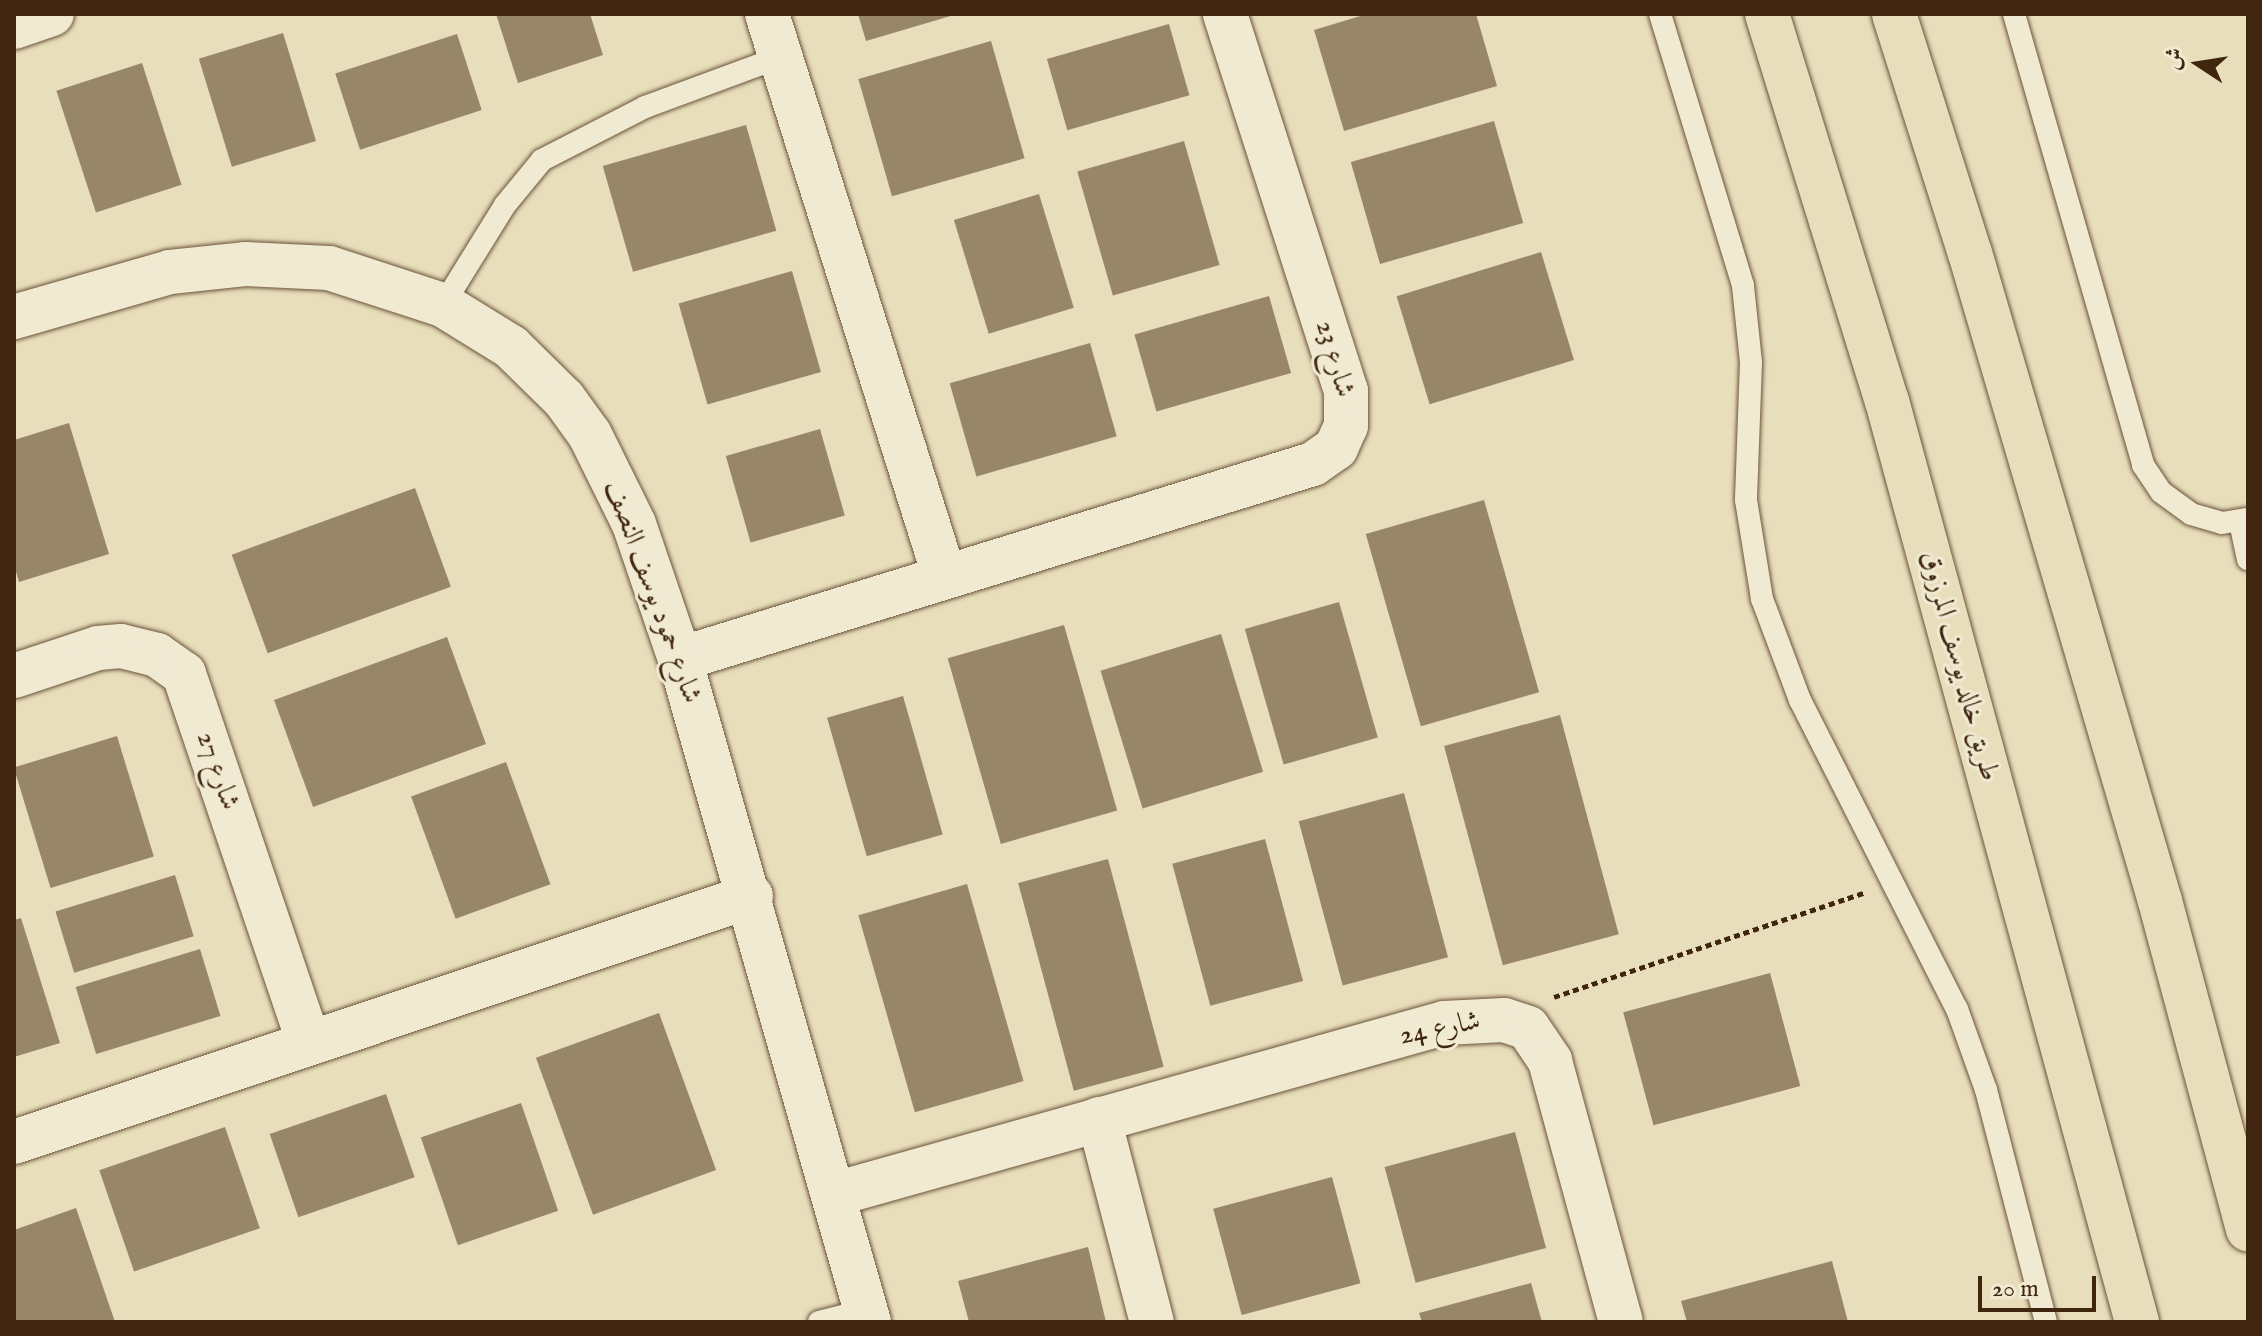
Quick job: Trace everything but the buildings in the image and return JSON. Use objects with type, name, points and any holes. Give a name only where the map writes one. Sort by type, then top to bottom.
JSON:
[{"type":"main road","name":"طريق خالد يوسف المرزوق","points":[[1767,14],[1887,401],[2137,1322]]},
{"type":"main road","points":[[1894,14],[1970,253],[2160,901],[2248,1229]]},
{"type":"street","points":[[14,27],[52,14]]},
{"type":"street","points":[[767,14],[944,575]]},
{"type":"street","name":"شارع 23","points":[[680,659],[944,575],[1313,464],[1341,439],[1349,411],[1346,391],[1225,14]]},
{"type":"street","name":"شارع حمود يوسف النصف","points":[[14,317],[118,283],[245,264],[354,273],[443,305],[538,370],[590,435],[634,524],[680,659],[751,896],[868,1316]]},
{"type":"street","name":"شارع 27","points":[[14,676],[98,648],[121,646],[157,655],[184,674],[308,1041]]},
{"type":"street","points":[[14,1142],[308,1041],[751,896]]},
{"type":"street","name":"شارع 24","points":[[835,1194],[1444,1023],[1487,1018],[1517,1023],[1537,1037],[1550,1061],[1621,1322]]},
{"type":"street","points":[[1099,1119],[1152,1322]]},
{"type":"lane","points":[[1660,14],[1743,286],[1751,362],[1746,500],[1762,599],[1800,700],[1942,974],[1974,1054],[2046,1322]]},
{"type":"lane","points":[[2014,14],[2143,465],[2161,492],[2191,514],[2222,523],[2244,521],[2248,559]]},
{"type":"lane","points":[[443,305],[505,205],[542,160],[645,107],[780,57]]},
{"type":"lane","points":[[819,1322],[868,1316]]},
{"type":"path","points":[[1517,1023],[1554,997],[1895,883]]}]
